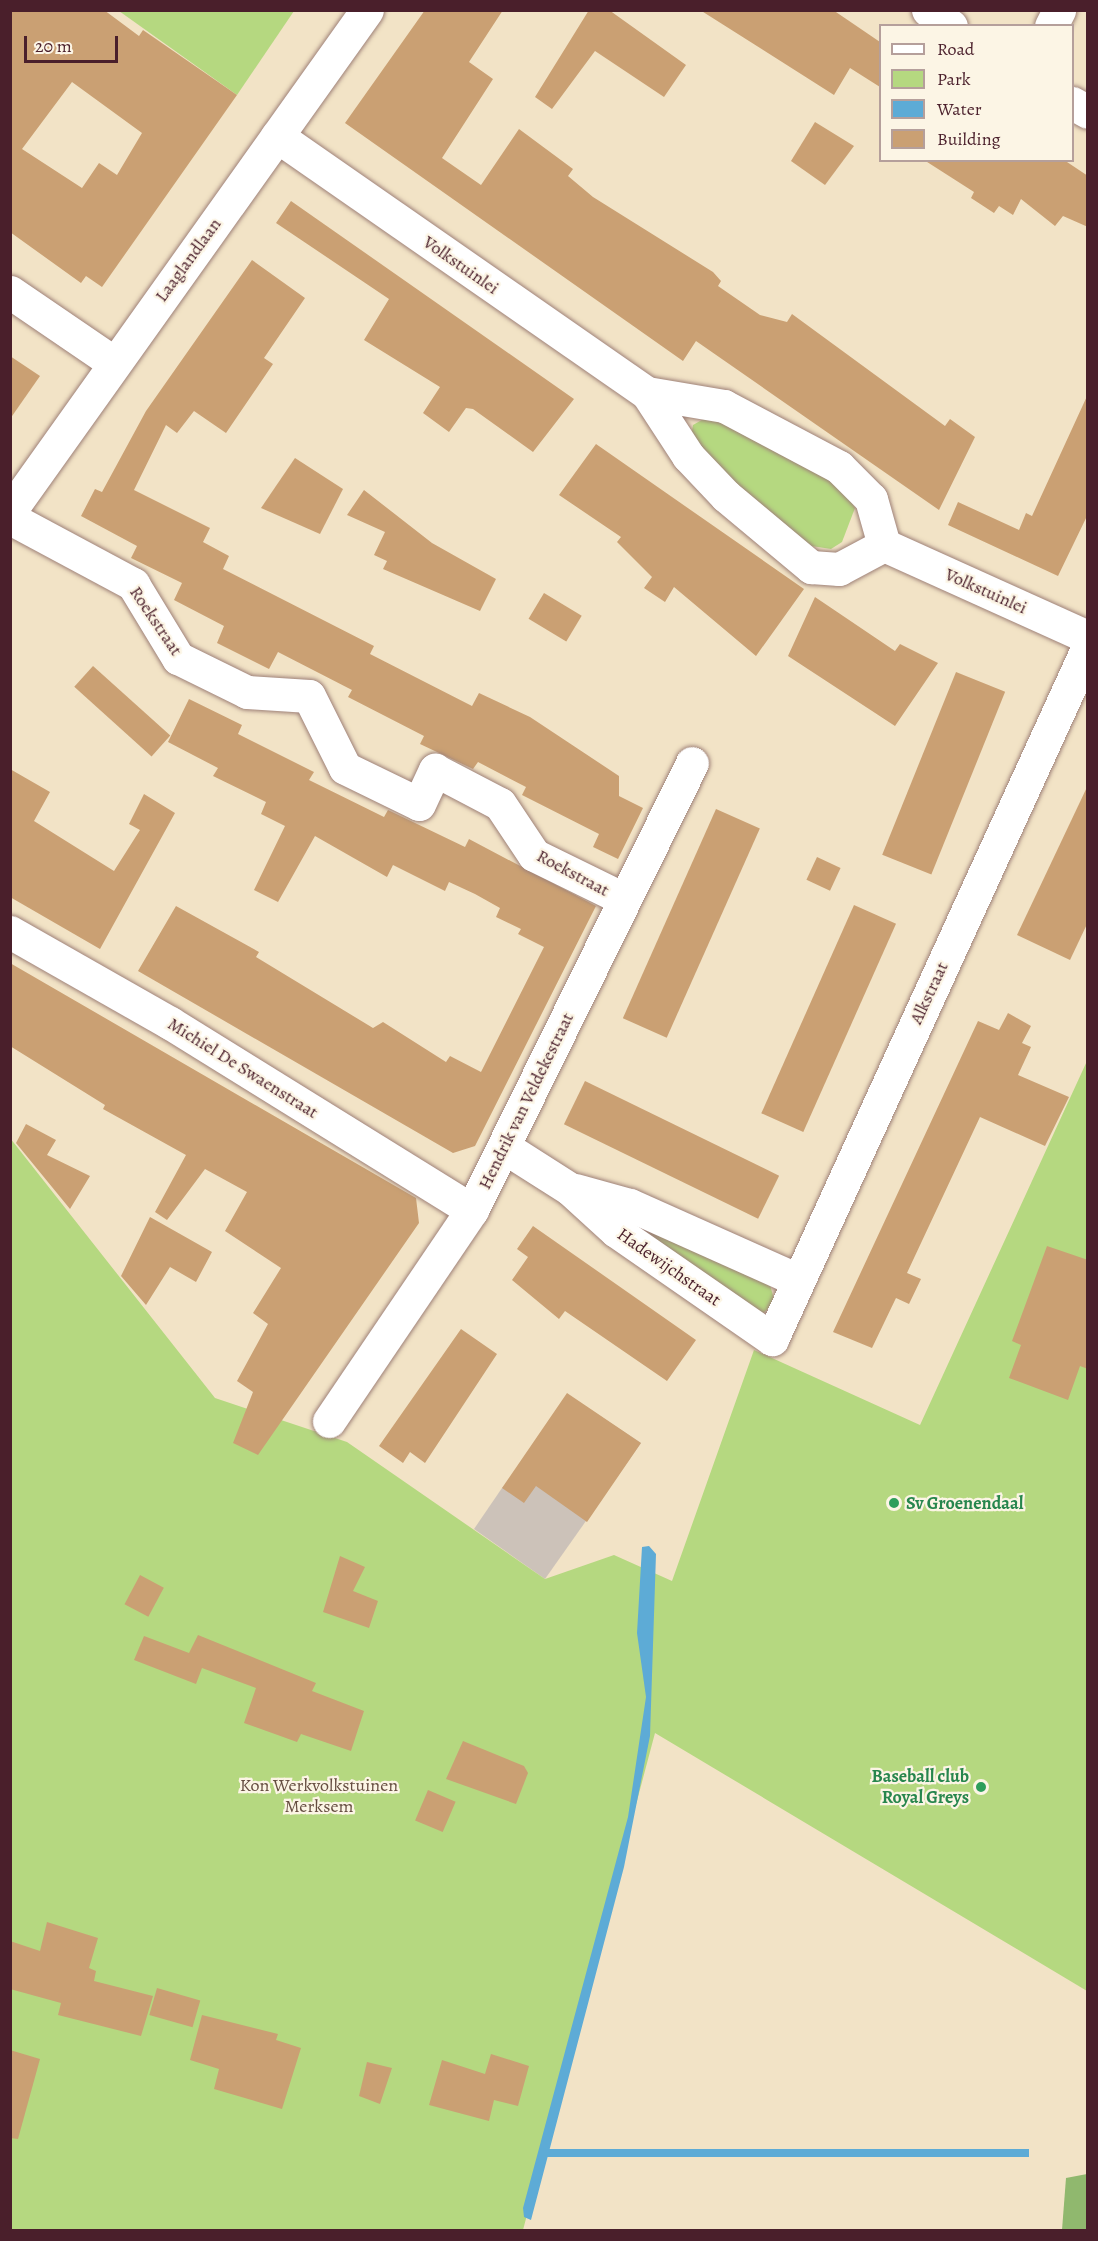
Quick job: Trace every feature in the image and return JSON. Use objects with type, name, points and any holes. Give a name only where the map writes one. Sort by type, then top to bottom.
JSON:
[{"type":"street","name":"Laaglandlaan","points":[[10,511],[367,10]]},
{"type":"street","points":[[928,10],[948,24]]},
{"type":"street","points":[[1052,24],[1059,10]]},
{"type":"street","points":[[1074,104],[1088,112]]},
{"type":"street","name":"Volkstuinlei","points":[[277,136],[646,393],[688,456],[726,496],[811,567],[839,569],[884,544]]},
{"type":"street","points":[[10,292],[114,363]]},
{"type":"street","name":"Volkstuinlei","points":[[646,393],[724,406],[839,467],[871,499],[884,544],[1088,637]]},
{"type":"street","name":"Roekstraat","points":[[10,518],[133,584],[178,658],[247,692],[309,696],[345,768],[418,804],[435,770],[500,804],[534,855],[624,899]]},
{"type":"street","name":"Alkstraat","points":[[772,1339],[1088,647]]},
{"type":"street","name":"Hendrik van Veldekestraat","points":[[329,1421],[472,1210],[692,763]]},
{"type":"street","name":"Michiel De Swaenstraat","points":[[10,932],[170,1023],[472,1210]]},
{"type":"street","name":"Hadewijchstraat","points":[[504,1147],[570,1189],[616,1231],[772,1339]]},
{"type":"street","name":"Hadewijchstraat","points":[[570,1189],[630,1205],[798,1280]]},
{"type":"shaded area","points":[[582,1404],[641,1443],[545,1579],[474,1529],[502,1488]]},
{"type":"green space","points":[[119,11],[294,11],[237,95]]},
{"type":"green space","points":[[707,417],[729,421],[840,484],[855,508],[842,542],[831,549],[805,545],[715,467],[691,437],[693,425]]},
{"type":"green space","name":"Kon Werkvolkstuinen Merksem","points":[[1087,1061],[1087,1991],[655,1733],[523,2230],[11,2230],[10,1138],[215,1398],[347,1442],[545,1579],[614,1555],[672,1581],[754,1350],[920,1425]]},
{"type":"green space","points":[[626,1219],[770,1285],[774,1299],[769,1308],[762,1314]]},
{"type":"green space","points":[[1087,2174],[1087,2230],[1062,2230],[1066,2178]]},
{"type":"water","points":[[649,1546],[656,1554],[650,1736],[624,1867],[531,2220],[524,2217],[523,2208],[628,1817],[646,1697],[637,1633],[642,1547]]},
{"type":"water","points":[[543,2149],[1029,2149],[1029,2157],[543,2157]]},
{"type":"building","points":[[10,10],[104,10],[139,36],[143,30],[237,95],[102,287],[86,276],[81,283],[10,232]],"holes":[[[72,82],[142,133],[117,175],[99,163],[82,188],[22,149]]]},
{"type":"building","points":[[425,10],[503,10],[469,62],[493,79],[442,158],[481,185],[519,129],[573,169],[568,176],[593,197],[713,272],[721,281],[718,286],[760,315],[787,322],[792,314],[945,426],[950,419],[975,437],[939,510],[696,341],[683,361],[345,123]]},
{"type":"building","points":[[589,10],[609,10],[686,65],[664,97],[595,51],[552,109],[535,97]]},
{"type":"building","points":[[700,10],[833,10],[879,41],[879,86],[850,68],[834,95]]},
{"type":"building","points":[[815,122],[854,146],[825,185],[791,161]]},
{"type":"building","points":[[927,162],[1067,162],[1088,176],[1088,227],[1063,216],[1055,226],[1021,199],[1013,215],[999,206],[994,213],[971,198],[974,192]]},
{"type":"building","points":[[291,201],[574,399],[533,452],[473,409],[466,408],[449,432],[423,413],[440,387],[364,340],[389,299],[276,223]]},
{"type":"building","points":[[252,260],[305,298],[264,358],[273,364],[226,433],[194,411],[177,433],[166,425],[134,490],[210,528],[203,542],[229,556],[223,569],[374,646],[370,654],[472,706],[479,693],[530,717],[619,776],[619,796],[643,808],[618,859],[593,847],[599,834],[522,795],[526,787],[478,762],[473,769],[420,744],[424,736],[348,697],[352,690],[278,652],[269,669],[217,643],[224,626],[174,600],[182,583],[131,558],[137,546],[81,516],[95,489],[102,492],[146,411]]},
{"type":"building","points":[[10,356],[40,376],[10,419]]},
{"type":"building","points":[[1088,394],[1088,514],[1058,576],[948,525],[958,502],[1019,530],[1026,513],[1032,516]]},
{"type":"building","points":[[596,444],[804,589],[756,656],[674,587],[665,602],[644,588],[652,577],[617,542],[621,537],[559,495]]},
{"type":"building","points":[[295,458],[343,489],[320,534],[261,508]]},
{"type":"building","points":[[364,490],[432,543],[496,579],[480,611],[383,569],[387,561],[374,555],[385,532],[347,515]]},
{"type":"building","points":[[544,593],[582,616],[566,641],[529,619]]},
{"type":"building","points":[[815,597],[895,651],[900,644],[938,663],[895,726],[788,656]]},
{"type":"building","points":[[93,666],[170,736],[152,756],[74,687]]},
{"type":"building","points":[[956,672],[1005,692],[931,875],[882,855]]},
{"type":"building","points":[[189,699],[242,725],[238,734],[314,772],[309,780],[384,817],[388,810],[465,847],[469,839],[596,906],[475,1146],[453,1153],[138,971],[176,906],[259,952],[256,957],[373,1028],[383,1022],[446,1062],[450,1056],[481,1072],[544,947],[518,934],[521,929],[496,917],[500,908],[475,894],[449,882],[445,891],[393,865],[387,877],[315,836],[278,902],[254,890],[285,826],[261,814],[266,802],[213,776],[218,768],[168,742]]},
{"type":"building","points":[[10,769],[50,792],[34,821],[114,871],[140,830],[129,824],[144,794],[175,813],[100,949],[10,897]]},
{"type":"building","points":[[1088,785],[1088,922],[1070,960],[1017,935]]},
{"type":"building","points":[[716,809],[760,829],[667,1038],[623,1018]]},
{"type":"building","points":[[817,857],[841,868],[830,891],[806,880]]},
{"type":"building","points":[[854,905],[896,924],[803,1132],[761,1113]]},
{"type":"building","points":[[10,963],[416,1198],[419,1223],[258,1455],[233,1443],[253,1392],[237,1381],[268,1324],[253,1313],[281,1268],[225,1231],[247,1192],[205,1169],[167,1220],[155,1212],[186,1155],[103,1109],[105,1105],[10,1046]]},
{"type":"building","points":[[1008,1013],[1031,1026],[1022,1043],[1031,1047],[1018,1075],[1069,1097],[1045,1146],[980,1117],[907,1273],[921,1279],[909,1304],[896,1298],[872,1348],[833,1332],[978,1021],[999,1030]]},
{"type":"building","points":[[585,1081],[779,1176],[758,1219],[564,1124]]},
{"type":"building","points":[[26,1124],[56,1140],[47,1155],[90,1176],[70,1209],[16,1143]]},
{"type":"building","points":[[150,1217],[212,1252],[196,1282],[170,1267],[146,1305],[121,1276]]},
{"type":"building","points":[[533,1226],[696,1340],[667,1381],[565,1311],[559,1319],[512,1280],[528,1257],[517,1249]]},
{"type":"building","points":[[1047,1246],[1088,1260],[1088,1369],[1080,1366],[1068,1400],[1009,1378],[1021,1345],[1012,1341]]},
{"type":"building","points":[[461,1329],[497,1354],[425,1463],[410,1452],[403,1463],[379,1446]]},
{"type":"building","points":[[567,1393],[641,1443],[587,1522],[536,1486],[524,1503],[502,1488]]},
{"type":"building","points":[[340,1556],[365,1567],[353,1591],[378,1601],[369,1628],[323,1612]]},
{"type":"building","points":[[140,1575],[164,1588],[148,1617],[125,1604]]},
{"type":"building","points":[[198,1635],[316,1683],[312,1691],[364,1711],[351,1751],[301,1734],[297,1742],[244,1723],[256,1688],[202,1668],[196,1684],[134,1660],[144,1636],[189,1653]]},
{"type":"building","points":[[463,1741],[524,1766],[528,1773],[516,1804],[446,1779]]},
{"type":"building","points":[[428,1790],[456,1802],[443,1832],[415,1820]]},
{"type":"building","points":[[47,1922],[98,1938],[89,1968],[96,1971],[94,1981],[153,1996],[141,2036],[58,2015],[61,2003],[10,1989],[10,1941],[40,1951]]},
{"type":"building","points":[[157,1988],[200,2000],[193,2027],[149,2015]]},
{"type":"building","points":[[202,2015],[278,2034],[276,2040],[301,2048],[282,2109],[214,2089],[219,2069],[190,2060]]},
{"type":"building","points":[[10,2050],[40,2059],[18,2139],[10,2138]]},
{"type":"building","points":[[491,2054],[529,2066],[518,2106],[494,2100],[489,2121],[429,2105],[442,2060],[485,2074]]},
{"type":"building","points":[[367,2062],[392,2068],[380,2104],[359,2096]]},
{"type":"place","name":"Sv Groenendaal","points":[[894,1503]]},
{"type":"place","name":"Baseball club Royal Greys","points":[[981,1787]]}]
